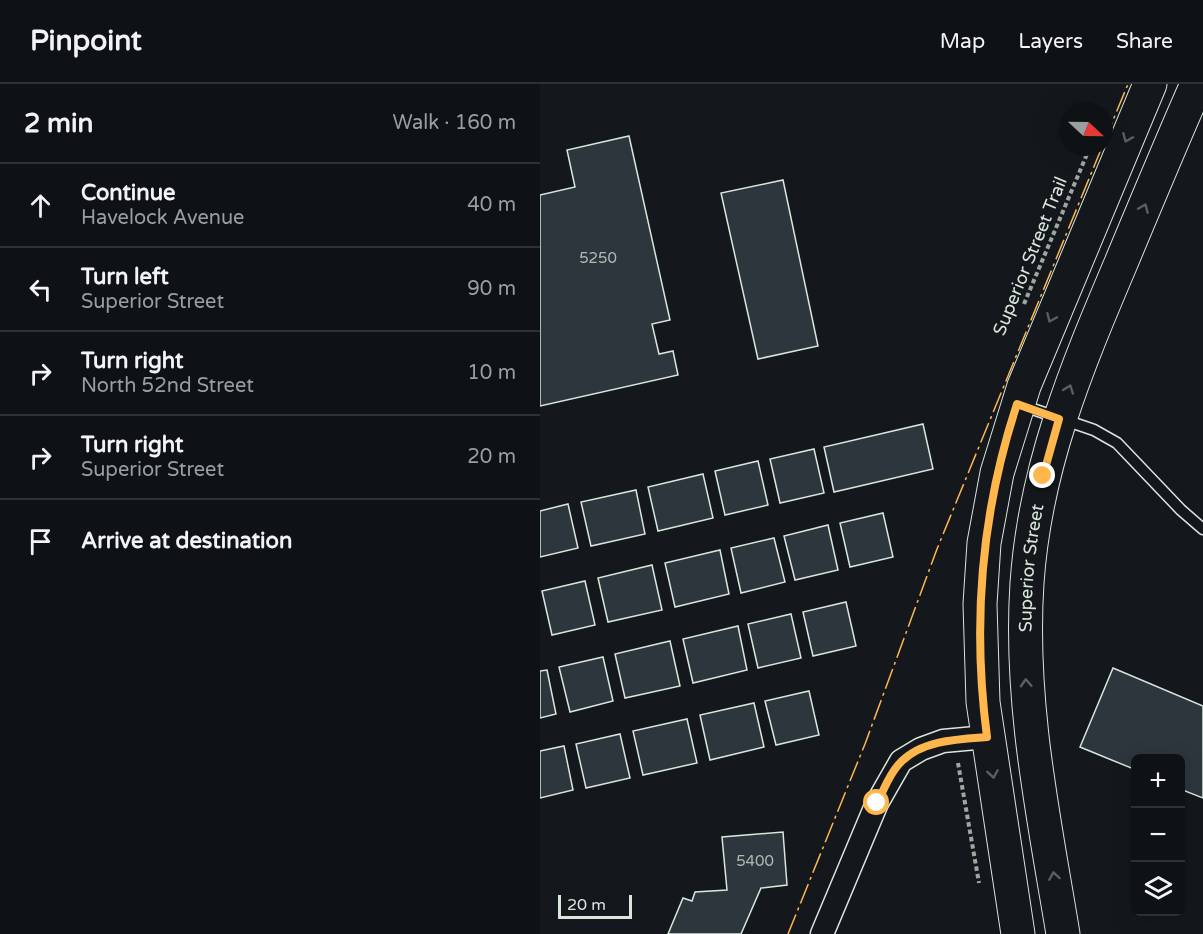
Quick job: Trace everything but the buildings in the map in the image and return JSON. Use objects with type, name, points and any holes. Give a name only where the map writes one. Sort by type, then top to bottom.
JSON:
[{"type":"main road","points":[[1018,934],[982,702],[980,626],[984,543],[997,473],[1017,404],[1150,84]]},
{"type":"main road","name":"Superior Street","points":[[1063,934],[1031,741],[1026,666],[1027,582],[1031,548],[1043,476],[1059,419],[1079,362],[1197,84]]},
{"type":"street","points":[[822,934],[877,803],[901,761],[921,749],[954,740],[987,737]]},
{"type":"lane","points":[[1017,404],[1094,430],[1117,443],[1181,510],[1203,529]]},
{"type":"path","name":"Superior Street Trail","points":[[1021,313],[1086,156]]},
{"type":"path","points":[[954,740],[980,889]]},
{"type":"power","points":[[1113,120],[1128,84]]},
{"type":"power","points":[[788,934],[865,744],[937,549],[1098,156]]},
{"type":"route","points":[[877,803],[901,761],[921,749],[943,741],[987,737],[982,702],[980,604],[984,543],[997,473],[1017,404],[1059,419],[1043,476]]}]
